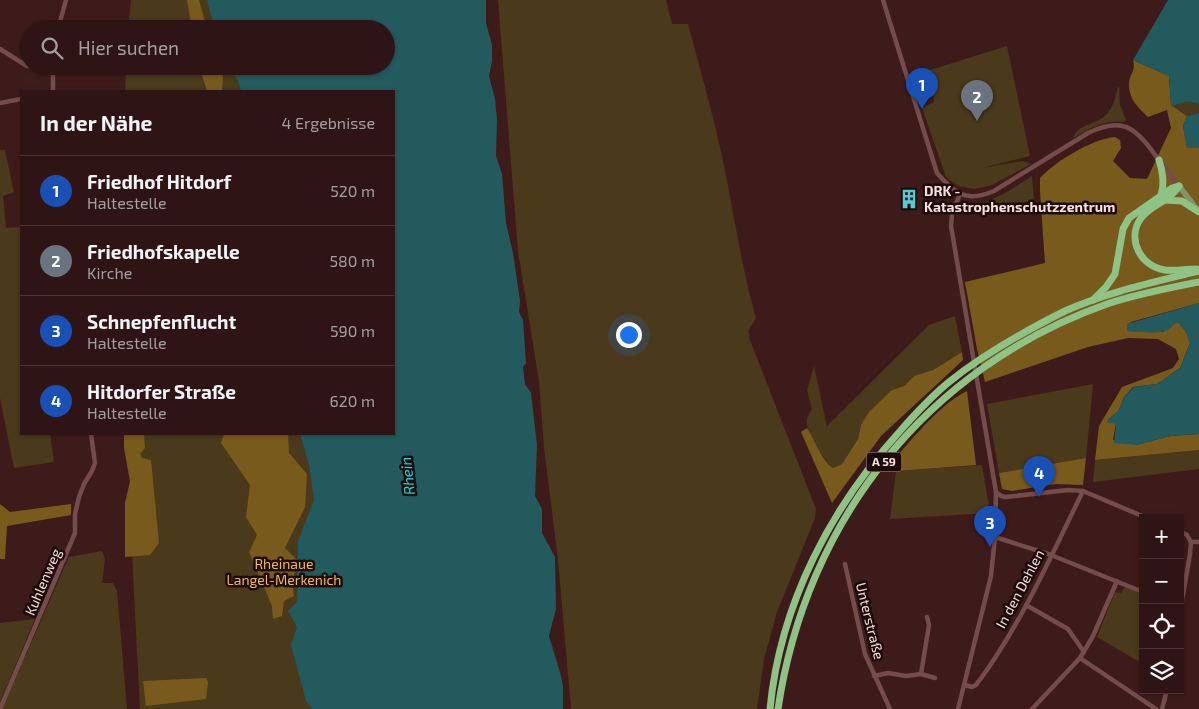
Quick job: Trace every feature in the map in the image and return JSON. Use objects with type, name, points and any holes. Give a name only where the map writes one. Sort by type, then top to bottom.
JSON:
[{"type":"highway","points":[[1159,160],[1163,172],[1163,198]]},
{"type":"highway","points":[[1179,186],[1172,188],[1141,218],[1135,235],[1137,250],[1150,265],[1165,270],[1199,270]]},
{"type":"highway","points":[[1090,302],[1106,287],[1115,274],[1122,229],[1129,218],[1163,198],[1182,201],[1199,212]]},
{"type":"highway","name":"A 59","points":[[770,709],[778,665],[792,612],[809,568],[831,524],[859,480],[881,452],[927,402],[960,373],[1045,321],[1090,302],[1199,270]]},
{"type":"highway","name":"A 59","points":[[778,709],[787,660],[796,627],[811,583],[833,536],[865,486],[888,456],[933,408],[991,362],[1049,329],[1105,305],[1163,289],[1199,282]]},
{"type":"main road","points":[[1179,186],[1199,212]]},
{"type":"street","points":[[60,20],[66,0]]},
{"type":"street","points":[[883,0],[937,173],[950,188],[960,194],[970,196],[985,195],[1088,133],[1108,125],[1122,125],[1134,130],[1146,142],[1179,186]]},
{"type":"street","points":[[0,49],[20,61]]},
{"type":"street","points":[[53,75],[53,90]]},
{"type":"street","points":[[0,103],[20,99]]},
{"type":"street","points":[[958,709],[991,576],[995,537],[996,492],[951,226],[952,214],[960,194]]},
{"type":"street","name":"Kuhlenweg","points":[[0,709],[76,533],[75,514],[79,496],[95,463],[91,435]]},
{"type":"street","points":[[996,492],[1006,497],[1083,490],[1139,514]]},
{"type":"street","name":"In den Dehlen","points":[[965,685],[972,687],[976,685],[983,676],[1026,605],[1083,490]]},
{"type":"street","points":[[1181,604],[1191,542],[1184,533]]},
{"type":"street","points":[[995,537],[1052,555],[1139,590]]},
{"type":"street","points":[[1191,542],[1199,542]]},
{"type":"street","name":"Unterstraße","points":[[845,564],[865,654],[890,709]]},
{"type":"street","points":[[1032,709],[1084,652],[1117,581]]},
{"type":"street","points":[[1026,605],[1068,629],[1084,652]]},
{"type":"street","points":[[920,674],[929,625],[927,617]]},
{"type":"street","points":[[1080,658],[1156,709]]},
{"type":"street","points":[[874,676],[888,673],[906,676],[920,674],[935,678]]},
{"type":"street","points":[[1162,709],[1166,694]]},
{"type":"green space","points":[[131,0],[374,0],[376,20],[129,20]]},
{"type":"green space","points":[[187,0],[199,0],[205,20],[190,20]]},
{"type":"green space","points":[[498,0],[666,0],[672,24],[688,24],[725,170],[744,271],[756,318],[748,331],[750,340],[816,509],[815,518],[777,612],[764,659],[757,709],[571,709],[558,559],[544,448],[539,381],[518,251]]},
{"type":"green space","points":[[1007,46],[1030,156],[982,168],[1023,161],[1031,164],[992,185],[975,189],[958,186],[946,177],[922,108],[934,102],[930,70]]},
{"type":"green space","points":[[1133,60],[1169,76],[1171,105],[1187,116],[1183,126],[1187,147],[1199,148],[1199,303],[1131,322],[1127,331],[1163,332],[1175,323],[1179,323],[1186,332],[1190,343],[1180,368],[1157,384],[1133,387],[1124,397],[1119,410],[1108,420],[1116,423],[1113,440],[1136,445],[1170,436],[1199,434],[1199,450],[1095,460],[1099,426],[1122,387],[1173,368],[1179,359],[1176,349],[1158,339],[1128,338],[1088,347],[985,382],[965,282],[1045,263],[1040,178],[1055,165],[1085,146],[1115,137],[1120,140],[1121,148],[1113,161],[1130,178],[1147,179],[1171,128],[1167,110],[1148,117],[1132,98],[1129,83],[1134,68]]},
{"type":"green space","points":[[126,75],[382,75],[384,90],[125,90]]},
{"type":"green space","points":[[202,75],[223,75],[222,90],[207,90]]},
{"type":"green space","points":[[1118,87],[1120,105],[1126,120],[1124,122],[1104,123],[1073,138],[1075,133],[1082,127],[1101,119],[1108,113],[1114,102]]},
{"type":"green space","points":[[1181,102],[1199,104],[1199,113],[1187,116],[1171,105],[1174,106]]},
{"type":"green space","points":[[0,150],[5,150],[14,192],[3,196],[6,228],[20,227],[20,435],[50,435],[54,462],[14,468],[0,398]]},
{"type":"green space","points":[[1032,176],[1034,201],[959,207],[988,201],[1007,192]]},
{"type":"green space","points":[[955,316],[962,352],[933,370],[914,376],[904,386],[892,390],[861,425],[858,439],[842,464],[833,468],[816,446],[807,425],[812,409],[807,390],[814,366],[827,426],[929,325]]},
{"type":"green space","points":[[962,352],[963,360],[881,436],[832,503],[801,432],[807,428],[822,455],[833,468],[842,464],[858,439],[861,425],[869,412],[892,390],[904,386],[914,376],[933,370]]},
{"type":"green space","points":[[1093,384],[1086,458],[999,473],[987,404]]},
{"type":"green space","points":[[967,391],[976,465],[884,472],[934,416],[956,397]]},
{"type":"green space","points":[[124,435],[144,435],[145,448],[140,454],[142,458],[151,460],[159,543],[150,555],[125,557],[125,503],[130,481],[124,448]]},
{"type":"green space","name":"Rheinaue Langel-Merkenich","points":[[131,435],[394,435],[451,709],[140,709],[130,516]]},
{"type":"green space","points":[[224,435],[288,435],[289,453],[307,474],[305,507],[285,548],[298,561],[292,582],[294,596],[284,601],[282,616],[273,619],[272,606],[249,552],[257,535],[246,517],[250,485],[221,443]]},
{"type":"green space","points":[[1199,450],[1199,469],[1093,482],[1095,460]]},
{"type":"green space","points":[[1086,458],[1083,485],[1056,484],[1012,491],[1002,489],[999,473]]},
{"type":"green space","points":[[982,465],[990,513],[890,519],[896,471]]},
{"type":"green space","points":[[0,504],[10,512],[71,504],[71,515],[7,526],[5,559],[0,559]]},
{"type":"green space","points":[[102,551],[105,559],[102,583],[113,583],[117,591],[127,709],[2,709],[69,557]]},
{"type":"green space","points":[[1125,587],[1139,592],[1139,662],[1097,637],[1115,592],[1121,593]]},
{"type":"green space","points":[[35,619],[0,702],[0,623]]},
{"type":"green space","points":[[206,678],[208,682],[206,699],[146,706],[143,681]]},
{"type":"water","name":"Rhein","points":[[207,0],[486,0],[486,23],[492,45],[492,61],[489,76],[495,99],[497,120],[496,156],[502,174],[506,223],[513,253],[520,301],[519,312],[523,320],[526,363],[523,367],[525,384],[531,393],[537,445],[535,496],[542,509],[542,533],[555,557],[556,609],[549,636],[563,686],[563,709],[312,709],[306,701],[291,645],[297,627],[288,611],[297,602],[298,541],[314,500],[309,465],[300,435],[395,435],[395,90],[241,90],[234,75],[395,75],[395,20],[213,20]]},
{"type":"water","points":[[1168,0],[1199,0],[1199,104],[1186,102],[1174,106],[1171,105],[1169,76],[1133,60]]},
{"type":"water","points":[[1199,113],[1199,148],[1187,148],[1183,126],[1187,116]]},
{"type":"water","points":[[1199,303],[1199,434],[1170,436],[1136,445],[1114,443],[1116,424],[1106,422],[1119,410],[1124,397],[1134,387],[1157,384],[1180,368],[1190,343],[1186,332],[1179,323],[1175,323],[1166,331],[1153,333],[1127,331],[1127,324]]},
{"type":"place","name":"Friedhof Hitdorf","points":[[922,109]]},
{"type":"place","name":"Friedhofskapelle","points":[[977,121]]},
{"type":"place","name":"DRK - Katastrophenschutzzentrum","points":[[909,199]]},
{"type":"place","name":"Hitdorfer Straße","points":[[1039,497]]},
{"type":"place","name":"Schnepfenflucht","points":[[990,547]]}]
